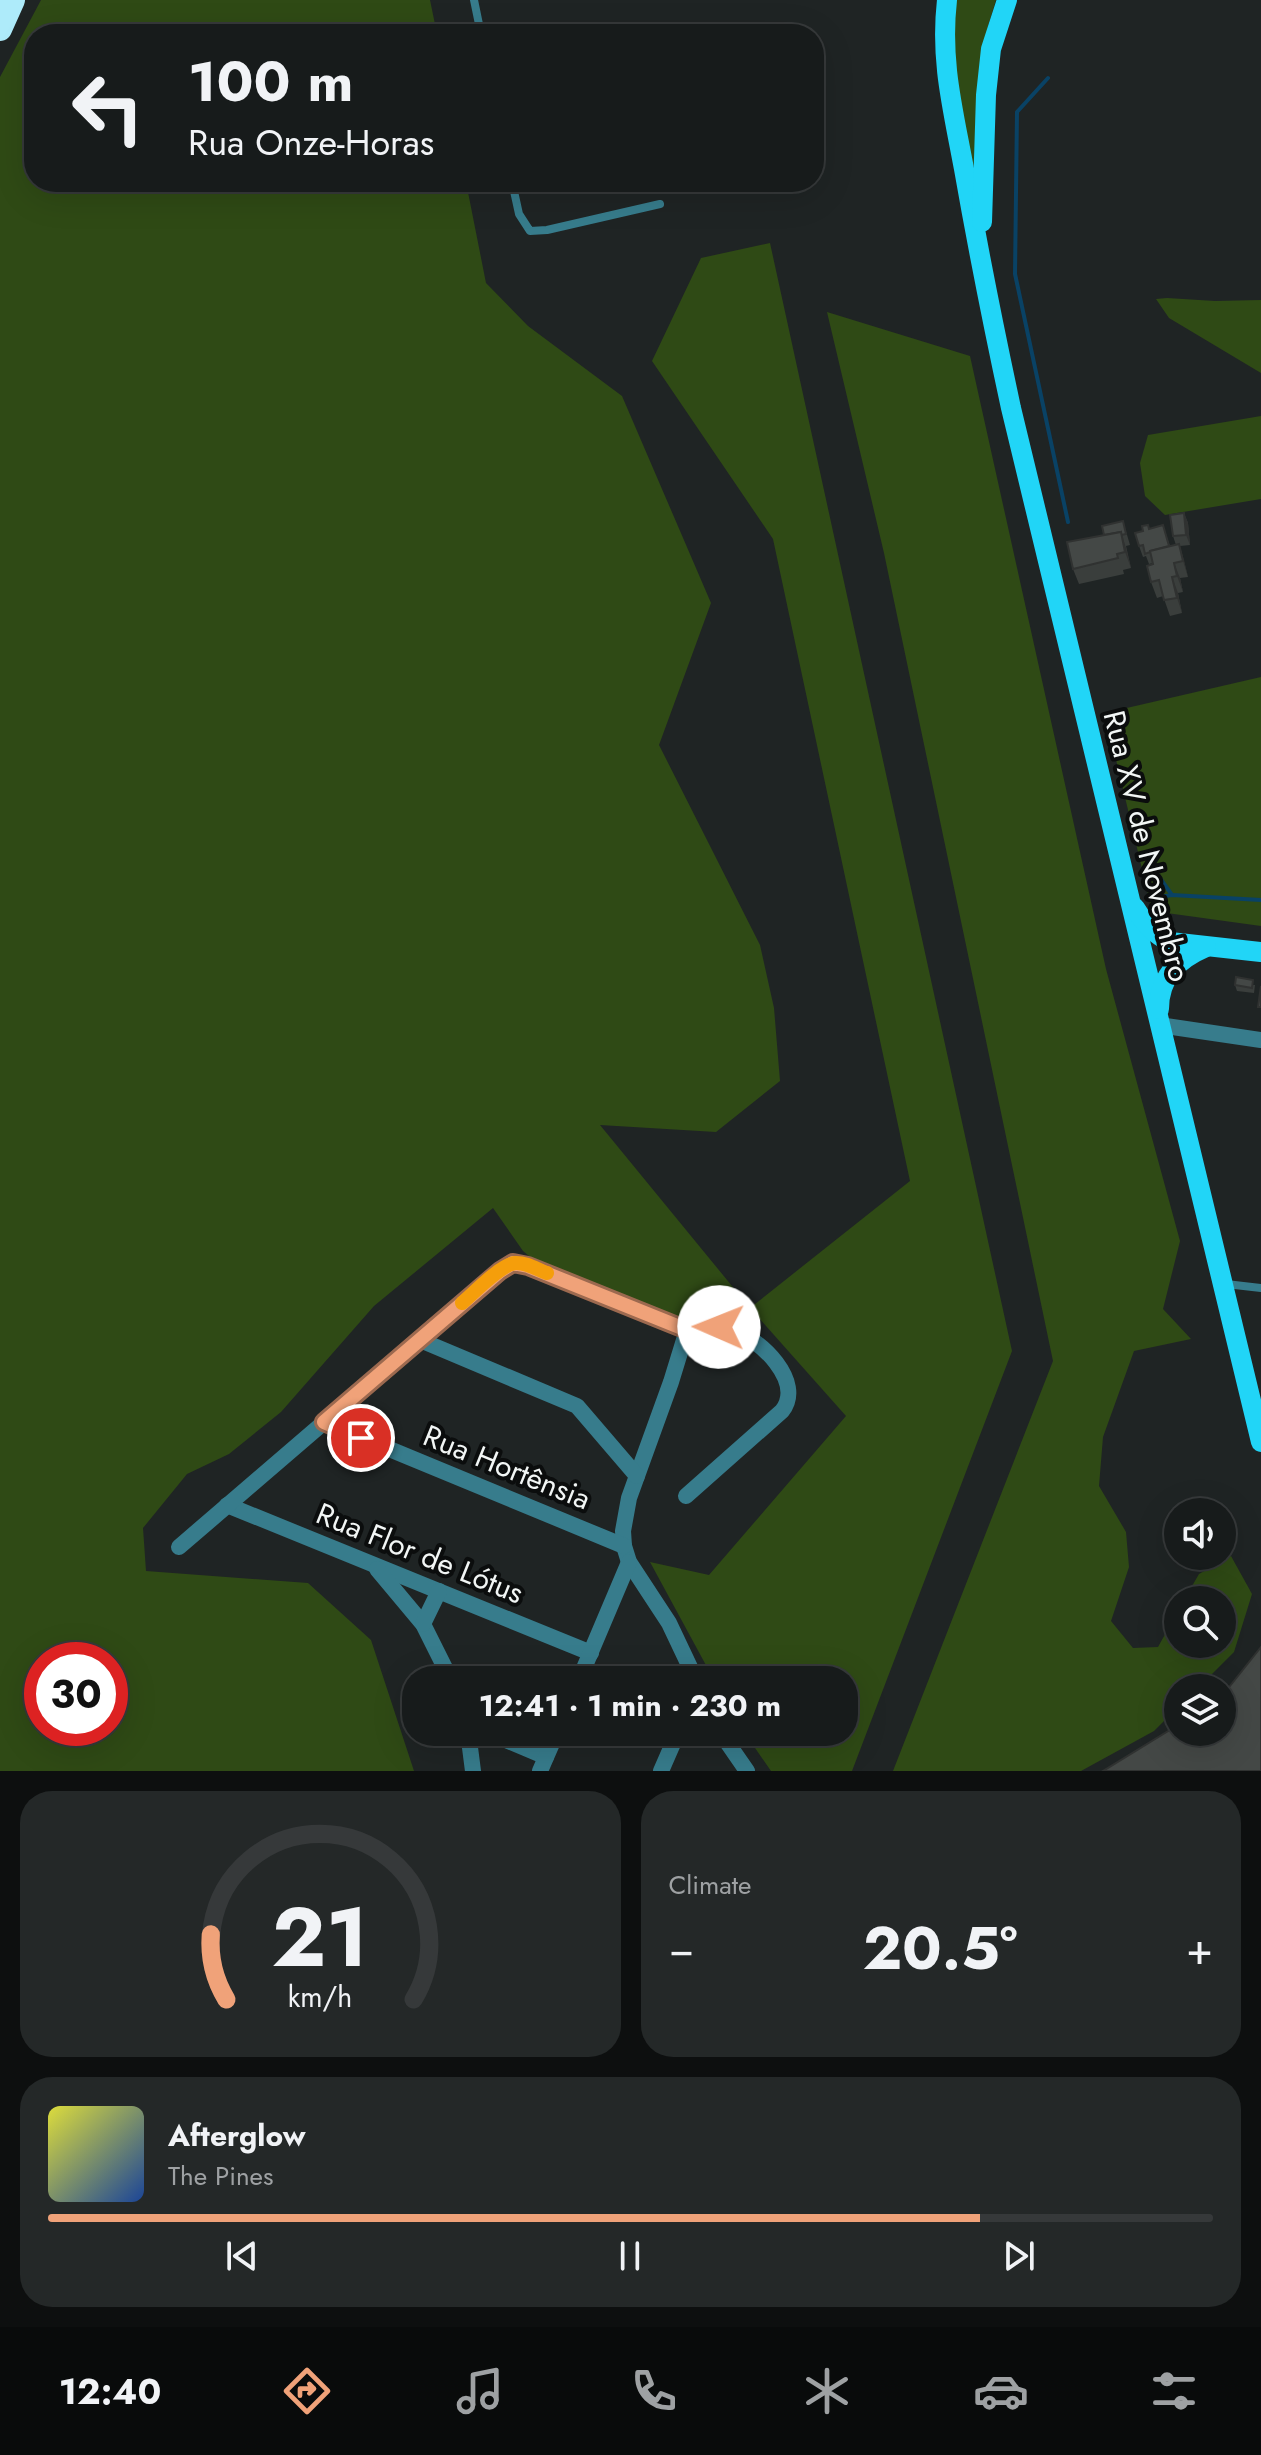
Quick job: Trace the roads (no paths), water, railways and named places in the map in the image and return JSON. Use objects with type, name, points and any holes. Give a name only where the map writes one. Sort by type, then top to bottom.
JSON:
[{"type":"highway","points":[[0,29],[13,0]]},
{"type":"main road","name":"Rua XV de Novembro","points":[[947,0],[945,71],[980,262],[1032,502],[1261,1442]]},
{"type":"main road","name":"Rua XV de Novembro","points":[[980,262],[988,74],[991,49],[1007,0]]},
{"type":"main road","points":[[1130,902],[1144,922],[1170,942],[1261,952]]},
{"type":"main road","points":[[1159,1025],[1159,1003],[1168,974],[1188,954],[1207,946]]},
{"type":"street","points":[[1159,1025],[1261,1040]]},
{"type":"street","points":[[179,1547],[513,1263],[528,1266],[687,1330],[719,1327],[734,1330],[769,1354],[784,1378],[790,1396],[788,1404],[686,1496]]},
{"type":"street","points":[[585,1666],[626,1554],[624,1517],[687,1330]]},
{"type":"street","points":[[420,1340],[577,1406],[637,1476]]},
{"type":"street","name":"Rua Hortênsia","points":[[324,1422],[626,1554]]},
{"type":"street","name":"Rua Flor de Lótus","points":[[227,1505],[591,1653]]},
{"type":"street","points":[[626,1554],[669,1623],[689,1666]]},
{"type":"street","points":[[372,1564],[423,1624],[444,1666]]},
{"type":"street","points":[[423,1624],[439,1591]]},
{"type":"street","points":[[470,1746],[473,1771]]},
{"type":"street","points":[[512,1746],[543,1764]]},
{"type":"street","points":[[661,1771],[672,1746]]},
{"type":"street","points":[[730,1746],[747,1771]]},
{"type":"lane","points":[[474,0],[479,24]]},
{"type":"lane","points":[[514,192],[519,214],[530,231],[547,230],[660,204]]},
{"type":"lane","points":[[1222,1284],[1261,1288]]},
{"type":"waterway","points":[[1048,78],[1017,112],[1015,274],[1068,522]]},
{"type":"waterway","points":[[1157,874],[1172,895]]},
{"type":"waterway","points":[[1154,898],[1172,895],[1261,900]]}]
